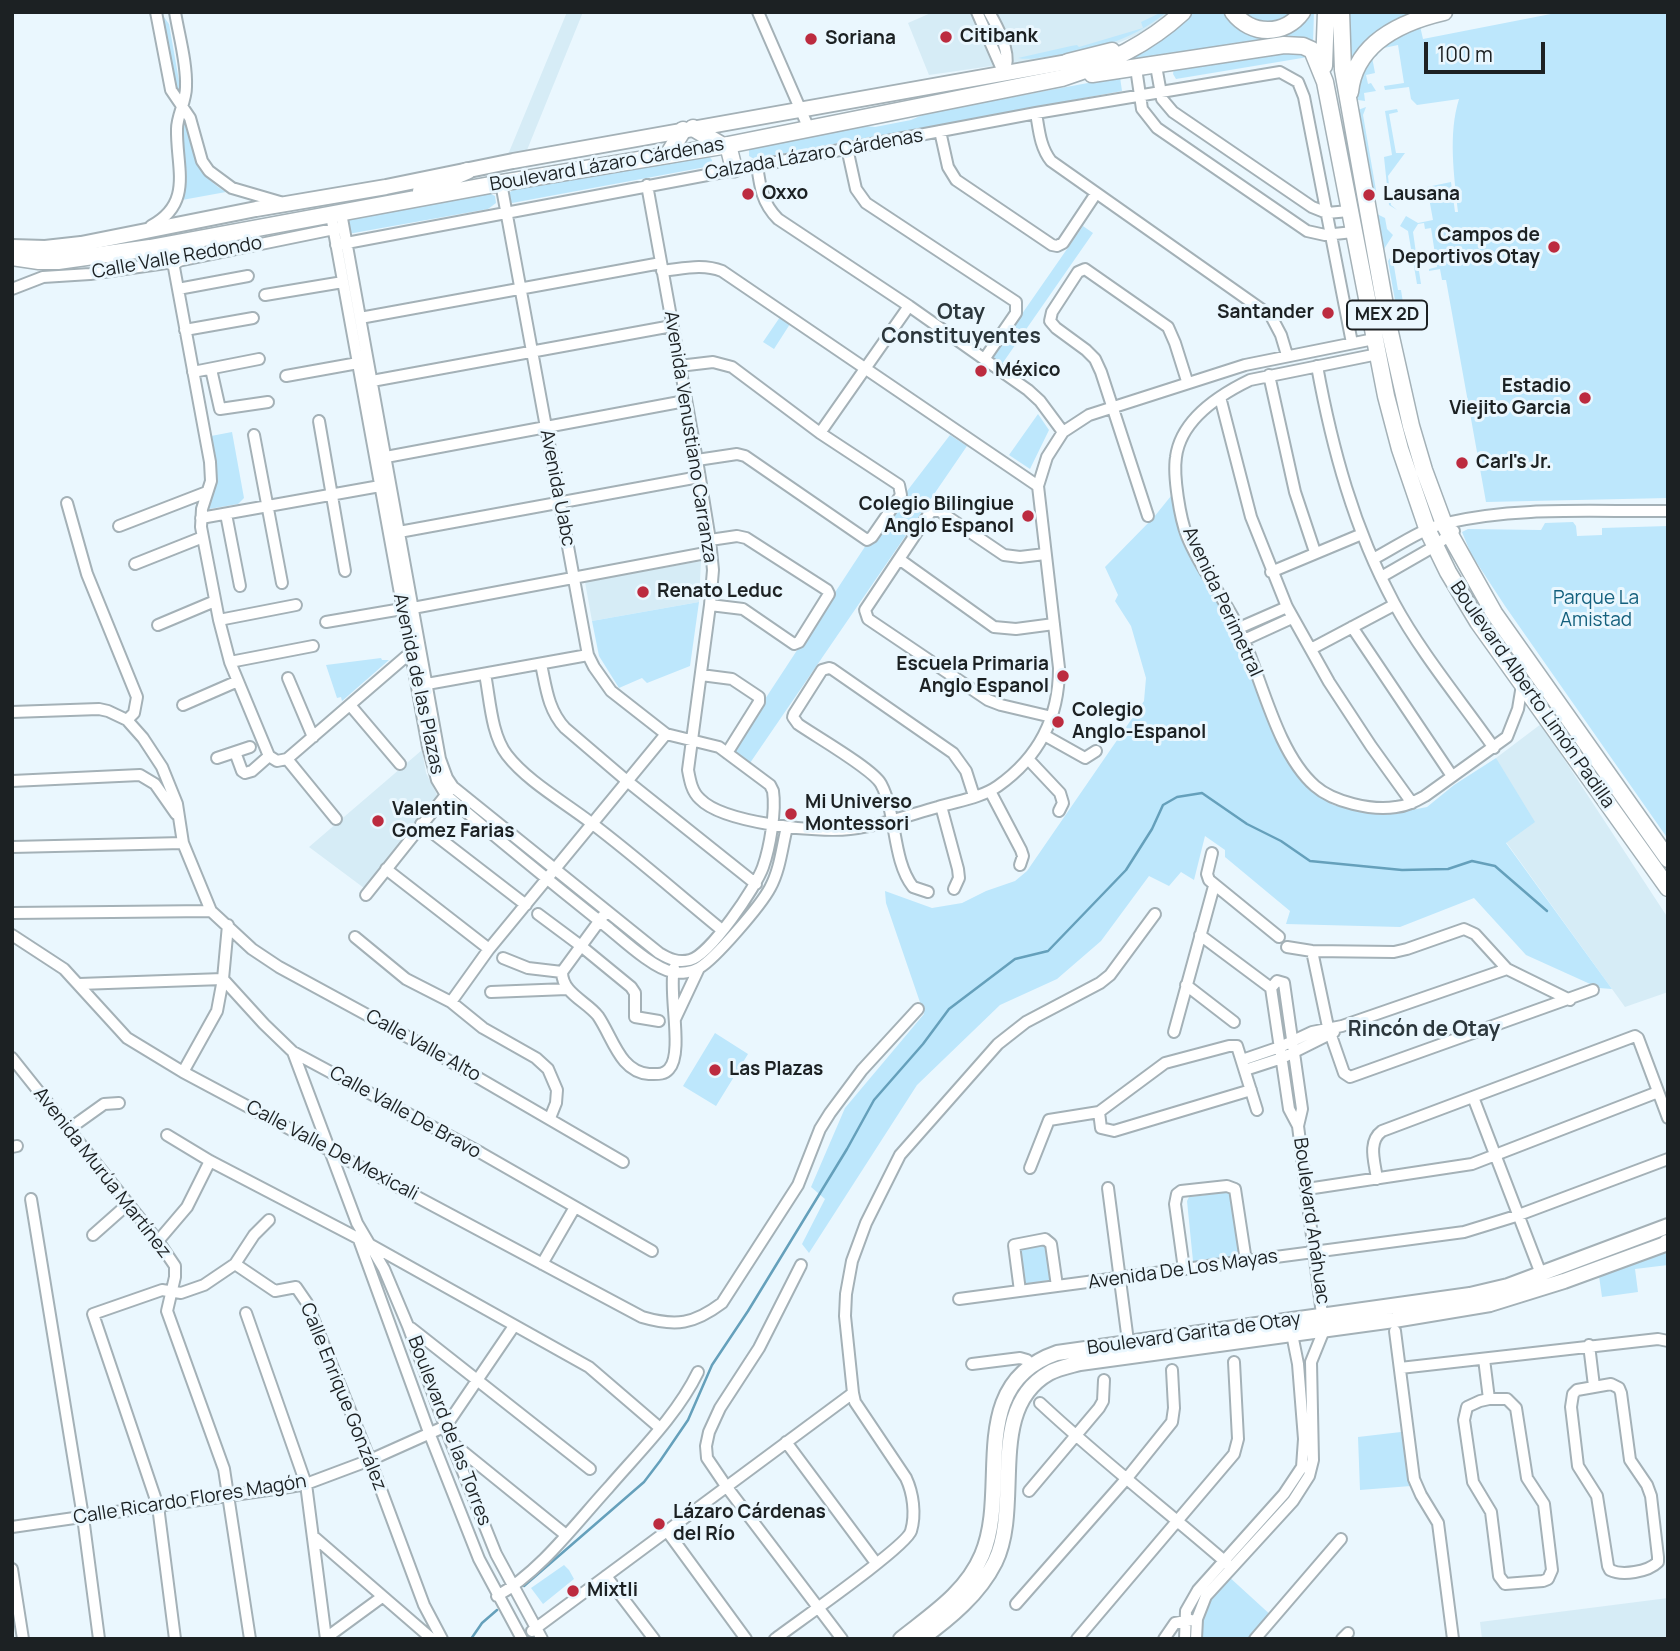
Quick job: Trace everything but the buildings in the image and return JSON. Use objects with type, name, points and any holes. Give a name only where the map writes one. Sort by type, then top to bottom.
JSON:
[{"type":"highway","name":"Boulevard Lázaro Cárdenas","points":[[12,257],[58,261],[214,236],[337,221],[393,204],[726,145],[1062,78],[1138,48],[1183,12]]},
{"type":"highway","points":[[1233,12],[1246,26],[1267,31],[1286,27],[1296,21],[1302,12]]},
{"type":"highway","name":"MEX 2D","points":[[1325,82],[1326,12]]},
{"type":"highway","name":"Boulevard Alberto Limón Padilla","points":[[1341,12],[1342,58],[1349,101],[1399,374],[1423,470],[1447,530],[1494,614],[1665,855]]},
{"type":"highway","name":"MEX 2D","points":[[1349,101],[1354,70],[1371,47],[1381,38],[1410,22],[1444,12]]},
{"type":"highway","points":[[1068,62],[1116,49],[1160,32]]},
{"type":"highway","points":[[1062,78],[1294,45],[1312,50],[1325,82]]},
{"type":"highway","name":"Boulevard Alberto Limón Padilla","points":[[1325,82],[1376,347],[1400,449],[1431,539],[1478,622],[1668,888]]},
{"type":"highway","points":[[668,155],[688,129],[726,145],[734,169]]},
{"type":"highway","points":[[393,204],[467,171]]},
{"type":"highway","points":[[128,251],[156,253],[173,262],[193,245],[214,236]]},
{"type":"highway","points":[[1631,838],[1643,834],[1665,855]]},
{"type":"main road","name":"Boulevard Lázaro Cárdenas","points":[[12,247],[45,248],[138,233],[688,129],[1068,62]]},
{"type":"main road","points":[[939,85],[965,74],[1004,64],[1068,62]]},
{"type":"main road","name":"Boulevard Garita de Otay","points":[[901,1639],[946,1604],[966,1582],[981,1558],[991,1532],[998,1418],[1013,1384],[1032,1365],[1057,1353],[1130,1350],[1292,1334],[1324,1323],[1508,1286],[1668,1226]]},
{"type":"main road","name":"Boulevard Garita de Otay","points":[[921,1639],[961,1607],[995,1561],[1006,1524],[1012,1429],[1022,1397],[1043,1377],[1062,1368],[1130,1350],[1324,1323],[1490,1304],[1564,1281],[1668,1243]]},
{"type":"street","points":[[156,12],[171,90],[195,128],[202,161],[220,181],[260,198],[299,204]]},
{"type":"street","points":[[138,233],[162,220],[177,198],[181,172],[177,133],[187,88],[175,12]]},
{"type":"street","points":[[758,12],[809,129]]},
{"type":"street","points":[[977,12],[1004,64]]},
{"type":"street","points":[[987,12],[1003,44],[1004,64]]},
{"type":"street","points":[[1156,65],[1159,92],[1173,112],[1305,203],[1327,213],[1349,211]]},
{"type":"street","points":[[1136,68],[1146,117],[1157,128],[1312,233],[1331,235],[1353,232]]},
{"type":"street","name":"Calzada Lázaro Cárdenas","points":[[341,244],[1036,113],[1273,72],[1292,76],[1302,88],[1327,213]]},
{"type":"street","points":[[1036,113],[1040,138],[1051,161],[1271,316],[1287,355]]},
{"type":"street","points":[[940,131],[948,167],[956,180],[1052,245],[1063,243],[1096,195]]},
{"type":"street","points":[[847,149],[856,190],[866,203],[1016,302],[1016,313],[985,358]]},
{"type":"street","points":[[757,165],[762,197],[778,219],[985,358],[1035,396],[1063,432]]},
{"type":"street","name":"Avenida Uabc","points":[[501,183],[574,578],[589,655],[594,667],[611,691],[666,734],[712,744],[771,785],[774,798],[771,823]]},
{"type":"street","name":"Avenida Venustiano Carranza","points":[[647,186],[711,546],[710,605],[688,770],[701,801],[722,812],[787,827],[830,831],[851,829],[942,806],[990,791],[1028,759],[1044,735],[1058,696],[1054,624],[1038,486],[1047,457],[1063,432],[1079,420],[1112,405],[1187,381],[1287,355],[1352,343],[1376,347]]},
{"type":"street","points":[[1327,213],[1352,343]]},
{"type":"street","name":"Avenida de las Plazas","points":[[337,221],[360,318],[386,457],[399,532],[410,653],[432,766],[449,791],[547,880],[660,966],[675,967]]},
{"type":"street","name":"Calle Valle Redondo","points":[[12,289],[43,277],[90,274],[173,262],[337,221]]},
{"type":"street","name":"Avenida de las Plazas","points":[[341,244],[343,282],[380,486],[427,684],[440,758],[449,791],[555,869],[675,967]]},
{"type":"street","points":[[173,262],[210,462],[211,481],[201,518],[215,601],[230,663],[269,756],[277,761],[287,759],[410,653]]},
{"type":"street","points":[[360,318],[662,267],[707,266],[722,271],[1038,486]]},
{"type":"street","points":[[1148,516],[1095,359],[1050,321],[1052,312],[1078,272],[1083,268],[1168,327],[1187,381]]},
{"type":"street","points":[[178,289],[248,276]]},
{"type":"street","points":[[265,295],[343,282]]},
{"type":"street","points":[[820,433],[909,306]]},
{"type":"street","points":[[185,330],[253,318]]},
{"type":"street","points":[[372,381],[672,326]]},
{"type":"street","name":"Avenida Perimetral","points":[[1376,347],[1317,366],[1250,380],[1220,397],[1191,422],[1180,439],[1175,458],[1187,538],[1244,640],[1275,721],[1295,762],[1306,778],[1331,796],[1365,806],[1395,808],[1412,803],[1507,737],[1514,725],[1522,685]]},
{"type":"street","points":[[193,372],[259,359]]},
{"type":"street","points":[[679,366],[713,362],[732,367],[820,433],[899,485],[901,495],[872,537],[867,540],[745,456],[737,454],[697,460]]},
{"type":"street","points":[[286,376],[358,363]]},
{"type":"street","points":[[1317,366],[1338,462],[1362,534],[1394,605],[1494,747]]},
{"type":"street","points":[[211,369],[220,409],[268,402]]},
{"type":"street","points":[[1269,375],[1295,492],[1315,552]]},
{"type":"street","points":[[1220,397],[1242,487],[1271,572],[1292,618],[1371,746],[1412,803]]},
{"type":"street","points":[[386,457],[685,401]]},
{"type":"street","points":[[319,421],[345,571]]},
{"type":"street","points":[[254,435],[282,583]]},
{"type":"street","points":[[399,532],[699,477]]},
{"type":"street","points":[[201,518],[380,486]]},
{"type":"street","points":[[119,526],[207,492]]},
{"type":"street","points":[[67,503],[87,574],[137,697],[134,713],[127,720]]},
{"type":"street","points":[[1045,554],[1020,557],[1004,555],[940,511],[931,511],[865,610],[869,619],[976,693],[1001,705],[1052,717]]},
{"type":"street","points":[[1381,577],[1431,539],[1462,521],[1539,513],[1668,511]]},
{"type":"street","points":[[226,514],[240,586]]},
{"type":"street","points":[[1373,559],[1431,539],[1447,530]]},
{"type":"street","points":[[1271,572],[1362,534]]},
{"type":"street","points":[[326,622],[574,578],[711,546],[737,536],[746,538],[827,590],[829,597],[799,642],[791,643],[743,609],[710,605]]},
{"type":"street","points":[[135,564],[203,537]]},
{"type":"street","points":[[899,559],[994,627],[1016,629],[1054,624]]},
{"type":"street","points":[[158,625],[215,601]]},
{"type":"street","points":[[219,620],[296,605]]},
{"type":"street","points":[[1311,649],[1394,605]]},
{"type":"street","points":[[1238,628],[1287,607]]},
{"type":"street","points":[[1244,640],[1292,618]]},
{"type":"street","points":[[1352,627],[1452,776]]},
{"type":"street","points":[[230,663],[313,646]]},
{"type":"street","points":[[427,684],[589,655]]},
{"type":"street","points":[[541,664],[556,719],[626,782],[756,884]]},
{"type":"street","points":[[928,892],[918,890],[908,881],[882,785],[877,778],[798,724],[794,714],[822,670],[832,669],[953,753],[966,771],[974,796]]},
{"type":"street","points":[[485,674],[500,744],[507,755],[722,930]]},
{"type":"street","points":[[701,676],[732,679],[757,695],[759,702],[727,753]]},
{"type":"street","points":[[288,678],[313,737]]},
{"type":"street","points":[[183,705],[238,681]]},
{"type":"street","points":[[350,705],[400,764]]},
{"type":"street","points":[[12,712],[99,709],[127,720],[143,738],[172,788],[183,843],[211,911],[12,913]]},
{"type":"street","points":[[451,1002],[489,949],[666,734]]},
{"type":"street","points":[[1044,735],[1085,758],[1097,751]]},
{"type":"street","points":[[217,758],[250,747]]},
{"type":"street","points":[[234,752],[245,773],[252,771],[269,756]]},
{"type":"street","points":[[287,759],[335,819]]},
{"type":"street","points":[[1028,759],[1060,793],[1063,803],[1059,811]]},
{"type":"street","points":[[12,781],[140,775],[155,784],[180,820]]},
{"type":"street","points":[[366,895],[449,791]]},
{"type":"street","points":[[990,791],[1021,850],[1023,856],[1020,865]]},
{"type":"street","points":[[942,806],[958,869],[959,878],[954,889]]},
{"type":"street","points":[[675,967],[697,957],[722,930],[756,884],[766,858],[771,823]]},
{"type":"street","points":[[421,824],[526,905]]},
{"type":"street","points":[[674,1021],[699,968],[714,955],[770,888],[787,827]]},
{"type":"street","points":[[12,847],[183,843]]},
{"type":"street","points":[[1212,853],[1207,876],[1214,886],[1279,937]]},
{"type":"street","points":[[386,869],[489,949]]},
{"type":"street","points":[[1174,1032],[1214,886]]},
{"type":"street","name":"Calle Valle Alto","points":[[211,911],[252,949],[279,967],[550,1118],[623,1162]]},
{"type":"street","points":[[607,911],[562,972],[564,983],[598,1017],[627,1065],[639,1073],[663,1074],[672,1067],[676,1051],[675,967]]},
{"type":"street","points":[[538,914],[640,993],[635,1017],[659,1021]]},
{"type":"street","points":[[775,1639],[903,1542],[910,1533],[913,1511],[911,1489],[855,1402],[845,1316],[852,1261],[866,1223],[900,1155],[998,1044],[1026,1023],[1110,975],[1155,914]]},
{"type":"street","points":[[183,1072],[217,1011],[228,925]]},
{"type":"street","points":[[1287,947],[1312,951],[1407,950],[1464,929],[1470,931],[1507,969],[1570,1000]]},
{"type":"street","name":"Calle Valle De Mexicali","points":[[12,935],[54,961],[128,1038],[183,1072],[642,1317],[663,1324],[706,1315],[722,1303],[798,1185],[820,1129],[830,1113],[862,1070],[918,1009]]},
{"type":"street","points":[[1200,935],[1271,988],[1275,982],[1282,981],[1286,998],[1273,1000]]},
{"type":"street","points":[[355,937],[406,979],[451,1002],[483,1028],[527,1052],[548,1069],[557,1090],[556,1103],[550,1118]]},
{"type":"street","points":[[1312,951],[1329,1031],[1344,1073],[1353,1077],[1593,990]]},
{"type":"street","points":[[503,958],[528,968],[562,972]]},
{"type":"street","points":[[675,967],[682,973],[699,968]]},
{"type":"street","points":[[1242,1060],[1281,1053],[1342,1026],[1507,969]]},
{"type":"street","points":[[79,984],[223,979]]},
{"type":"street","name":"Calle Valle De Bravo","points":[[223,979],[293,1052],[652,1251]]},
{"type":"street","points":[[1186,985],[1234,1022]]},
{"type":"street","name":"Boulevard Anáhuac","points":[[1271,988],[1289,1109],[1298,1126],[1324,1323]]},
{"type":"street","points":[[491,992],[568,989]]},
{"type":"street","name":"Boulevard Anáhuac","points":[[1286,998],[1302,1109],[1298,1126]]},
{"type":"street","points":[[1377,1179],[1373,1152],[1375,1136],[1382,1130],[1632,1037],[1638,1038],[1668,1118]]},
{"type":"street","points":[[1030,1168],[1049,1120],[1099,1112],[1165,1063],[1229,1046],[1237,1046],[1257,1110]]},
{"type":"street","name":"Boulevard de las Torres","points":[[293,1052],[357,1223],[371,1245],[408,1326],[496,1554],[542,1639]]},
{"type":"street","name":"Avenida Murúa Martínez","points":[[12,1058],[175,1266],[167,1311],[225,1469],[250,1639]]},
{"type":"street","points":[[1099,1112],[1098,1122],[1101,1128],[1114,1130],[1251,1090]]},
{"type":"street","points":[[1307,1189],[1462,1166],[1495,1157],[1658,1092]]},
{"type":"street","points":[[1473,1097],[1516,1216],[1541,1274]]},
{"type":"street","points":[[69,1129],[104,1104],[120,1103]]},
{"type":"street","points":[[167,1135],[589,1367],[660,1428]]},
{"type":"street","name":"Avenida De Los Mayas","points":[[959,1299],[1464,1232],[1516,1216],[1668,1159]]},
{"type":"street","points":[[158,1241],[187,1207],[210,1161]]},
{"type":"street","points":[[1184,1269],[1175,1204],[1177,1194],[1181,1191],[1227,1186],[1235,1189],[1246,1261]]},
{"type":"street","points":[[1108,1188],[1130,1350]]},
{"type":"street","points":[[32,1199],[83,1517],[99,1639]]},
{"type":"street","points":[[93,1235],[128,1204]]},
{"type":"street","points":[[542,1264],[575,1207]]},
{"type":"street","points":[[175,1639],[158,1506],[93,1314],[162,1290],[181,1293],[204,1285],[234,1264],[254,1235],[269,1220]]},
{"type":"street","name":"Boulevard de las Torres","points":[[357,1223],[358,1240],[479,1559],[521,1638]]},
{"type":"street","points":[[1020,1291],[1014,1245],[1045,1239],[1051,1244],[1057,1286]]},
{"type":"street","name":"Calle Enrique González","points":[[234,1264],[275,1291],[292,1286],[307,1303],[424,1605],[442,1639]]},
{"type":"street","points":[[801,1265],[759,1348],[720,1408],[709,1432],[707,1458],[842,1639]]},
{"type":"street","points":[[246,1313],[306,1483],[326,1638],[382,1597]]},
{"type":"street","points":[[1180,1639],[1190,1638],[1191,1620],[1186,1611],[1198,1590],[1228,1564],[1309,1476],[1313,1460],[1311,1362],[1324,1323]]},
{"type":"street","points":[[408,1326],[590,1469]]},
{"type":"street","name":"Calle Ricardo Flores Magón","points":[[12,1527],[306,1483],[370,1460],[446,1426],[514,1326]]},
{"type":"street","points":[[1395,1331],[1414,1479],[1438,1523],[1453,1639]]},
{"type":"street","points":[[1289,1497],[1302,1467],[1304,1454],[1298,1364],[1292,1334]]},
{"type":"street","points":[[1400,1368],[1589,1345],[1658,1339],[1668,1341]]},
{"type":"street","points":[[1589,1345],[1594,1386]]},
{"type":"street","points":[[972,1364],[1020,1358],[1032,1365]]},
{"type":"street","points":[[1484,1359],[1489,1399]]},
{"type":"street","points":[[1077,1639],[1234,1454],[1237,1447],[1234,1362]]},
{"type":"street","points":[[1298,1364],[1311,1362]]},
{"type":"street","points":[[1016,1604],[1127,1478],[1172,1422],[1172,1370]]},
{"type":"street","points":[[497,1596],[514,1586],[566,1535],[660,1428],[696,1376]]},
{"type":"street","points":[[1029,1491],[1103,1401],[1104,1380]]},
{"type":"street","points":[[1611,1384],[1619,1388],[1630,1460],[1651,1496],[1658,1563],[1649,1568],[1618,1573],[1610,1570],[1608,1566],[1597,1496],[1578,1466],[1571,1408],[1571,1400],[1577,1390],[1594,1386],[1611,1384]]},
{"type":"street","points":[[521,1638],[853,1393]]},
{"type":"street","points":[[1489,1399],[1507,1399],[1516,1408],[1526,1475],[1544,1504],[1552,1570],[1548,1579],[1543,1581],[1511,1585],[1505,1584],[1499,1576],[1491,1512],[1473,1482],[1464,1420],[1468,1407],[1489,1399]]},
{"type":"street","points":[[1040,1403],[1228,1564]]},
{"type":"street","points":[[451,1442],[566,1535]]},
{"type":"street","points":[[786,1442],[876,1563]]},
{"type":"street","points":[[667,1531],[746,1639]]},
{"type":"street","points":[[313,1536],[432,1639]]},
{"type":"street","points":[[1255,1639],[1341,1539]]},
{"type":"street","points":[[12,1569],[23,1639]]},
{"type":"street","points":[[606,1576],[654,1639]]},
{"type":"street","points":[[1166,1638],[1175,1623],[1191,1620]]},
{"type":"shaded area","points":[[567,12],[583,12],[525,155],[507,157]]},
{"type":"shaded area","points":[[933,12],[1170,12],[1142,33],[1082,53],[929,75],[908,23]]},
{"type":"shaded area","name":"Renato Leduc","points":[[701,561],[699,602],[592,621],[585,582]]},
{"type":"shaded area","points":[[1541,724],[1668,918],[1668,992],[1625,1007],[1506,842],[1496,758]]},
{"type":"shaded area","name":"Valentin Gomez Farias","points":[[422,750],[426,773],[437,795],[364,888],[309,847]]},
{"type":"shaded area","points":[[1668,1598],[1668,1639],[1482,1639],[1480,1622]]},
{"type":"green space","points":[[1167,12],[1153,23],[1124,38],[1109,44],[1032,59],[1018,58],[1071,46],[1079,47],[1143,28],[1141,22]]},
{"type":"green space","points":[[1192,12],[1227,12],[1248,32],[1314,12],[1313,44],[1108,67],[1180,24]]},
{"type":"green space","points":[[1238,12],[1294,12],[1289,20],[1263,26]]},
{"type":"green space","points":[[1348,12],[1427,12],[1373,35],[1349,63]]},
{"type":"green space","name":"Campos de Deportivos Otay","points":[[1561,12],[1668,12],[1668,498],[1486,502],[1446,280],[1442,280],[1440,269],[1429,271],[1437,267],[1431,228],[1425,229],[1424,223],[1418,224],[1413,232],[1418,267],[1421,267],[1421,284],[1417,284],[1408,231],[1400,226],[1406,216],[1418,223],[1433,220],[1427,187],[1451,182],[1455,212],[1458,212],[1453,140],[1459,99],[1417,105],[1411,99],[1409,87],[1385,90],[1384,86],[1404,83],[1398,45],[1379,49],[1377,56],[1372,57],[1375,73],[1366,75],[1368,84],[1371,83],[1376,91],[1364,93],[1365,101],[1358,100],[1356,93],[1361,71],[1375,51],[1389,40],[1420,26],[1423,39]]},
{"type":"green space","points":[[161,13],[169,24],[181,92],[175,93]]},
{"type":"green space","points":[[1276,50],[1303,53],[1308,57],[1176,79],[1173,74],[1174,68]]},
{"type":"green space","points":[[1120,77],[1122,91],[754,159],[749,156],[749,150],[756,144],[855,125],[875,127],[911,120],[927,113]]},
{"type":"green space","points":[[1366,107],[1363,115],[1377,196],[1374,200],[1358,110]]},
{"type":"green space","points":[[1397,109],[1398,112],[1389,114],[1396,153],[1405,153],[1388,176],[1391,205],[1397,210],[1389,205],[1384,157],[1392,155],[1385,111]]},
{"type":"green space","points":[[183,122],[188,129],[199,165],[213,183],[226,192],[182,200],[187,178],[181,131]]},
{"type":"green space","points":[[708,155],[712,160],[711,166],[512,203],[508,199],[510,192],[518,187]]},
{"type":"green space","points":[[489,193],[495,196],[496,203],[488,209],[348,234],[345,223],[351,219]]},
{"type":"green space","points":[[1377,214],[1385,218],[1387,229],[1393,235],[1384,249]]},
{"type":"green space","points":[[1083,226],[1093,233],[1002,364],[992,357]]},
{"type":"green space","points":[[1390,258],[1393,260],[1404,309],[1398,317],[1388,261]]},
{"type":"green space","points":[[780,317],[790,324],[774,349],[763,342]]},
{"type":"green space","points":[[1038,414],[1049,430],[1030,469],[1009,455]]},
{"type":"green space","points":[[232,432],[244,498],[238,504],[209,509],[208,502],[217,481],[211,436]]},
{"type":"green space","points":[[950,435],[967,446],[750,763],[731,751],[868,542]]},
{"type":"green space","points":[[1175,491],[1179,518],[1238,629],[1288,759],[1312,791],[1333,805],[1372,814],[1391,814],[1427,807],[1454,785],[1496,758],[1535,822],[1506,843],[1612,989],[1599,988],[1526,955],[1474,898],[1400,927],[1286,924],[1290,911],[1225,857],[1225,850],[1205,836],[1194,880],[1181,872],[1169,886],[1149,876],[1101,941],[1057,979],[1000,1005],[917,1085],[809,1253],[802,1244],[825,1199],[811,1187],[845,1108],[924,1014],[886,903],[885,891],[932,908],[962,903],[1015,881],[1027,871],[1144,701],[1146,678],[1131,626],[1115,601],[1118,595],[1105,567],[1154,517]]},
{"type":"green space","name":"Parque La Amistad","points":[[1573,522],[1577,536],[1602,535],[1602,528],[1668,526],[1668,839],[1505,606],[1471,554],[1462,532],[1468,529],[1541,530],[1545,523]]},
{"type":"green space","points":[[699,602],[690,666],[647,683],[642,678],[619,688],[599,656],[592,621]]},
{"type":"green space","points":[[381,658],[389,660],[342,701],[341,697],[337,698],[326,665]]},
{"type":"green space","name":"Las Plazas","points":[[715,1033],[748,1054],[716,1106],[683,1086]]},
{"type":"green space","points":[[1230,1192],[1234,1196],[1241,1255],[1238,1258],[1196,1264],[1193,1261],[1187,1201],[1189,1197]]},
{"type":"green space","points":[[1047,1245],[1051,1280],[1022,1284],[1017,1249]]},
{"type":"green space","points":[[1668,1251],[1668,1265],[1635,1269],[1638,1292],[1602,1297],[1599,1276]]},
{"type":"green space","points":[[1401,1432],[1411,1486],[1360,1490],[1358,1437]]},
{"type":"green space","points":[[564,1565],[574,1579],[543,1604],[531,1588]]},
{"type":"green space","points":[[1227,1575],[1274,1618],[1256,1639],[1196,1639],[1201,1607]]},
{"type":"waterway","points":[[524,1586],[644,1482],[660,1461],[688,1420],[712,1365],[748,1311],[874,1100],[923,1044],[949,1009],[1015,959],[1048,951],[1126,870],[1152,829],[1163,805],[1177,797],[1202,793],[1247,824],[1281,841],[1310,861],[1402,870],[1448,869],[1472,861],[1495,866],[1547,911]]},
{"type":"waterway","points":[[471,1639],[482,1623],[497,1610]]},
{"type":"place","name":"Citibank","points":[[946,37]]},
{"type":"place","name":"Soriana","points":[[811,39]]},
{"type":"place","name":"Oxxo","points":[[748,194]]},
{"type":"place","name":"Lausana","points":[[1369,195]]},
{"type":"place","name":"Campos de Deportivos Otay","points":[[1554,247]]},
{"type":"place","name":"Santander","points":[[1328,313]]},
{"type":"place","name":"México","points":[[981,371]]},
{"type":"place","name":"Estadio Viejito Garcia","points":[[1585,398]]},
{"type":"place","name":"Carl's Jr.","points":[[1462,463]]},
{"type":"place","name":"Colegio Bilingiue Anglo Espanol","points":[[1028,516]]},
{"type":"place","name":"Renato Leduc","points":[[643,592]]},
{"type":"place","name":"Escuela Primaria Anglo Espanol","points":[[1063,676]]},
{"type":"place","name":"Colegio Anglo-Espanol","points":[[1058,722]]},
{"type":"place","name":"Mi Universo Montessori","points":[[791,814]]},
{"type":"place","name":"Valentin Gomez Farias","points":[[378,821]]},
{"type":"place","name":"Las Plazas","points":[[715,1070]]},
{"type":"place","name":"Lázaro Cárdenas del Río","points":[[659,1524]]},
{"type":"place","name":"Mixtli","points":[[573,1591]]},
{"type":"district","name":"Otay Constituyentes","points":[[961,325]]},
{"type":"district","name":"Rincón de Otay","points":[[1424,1030]]}]
